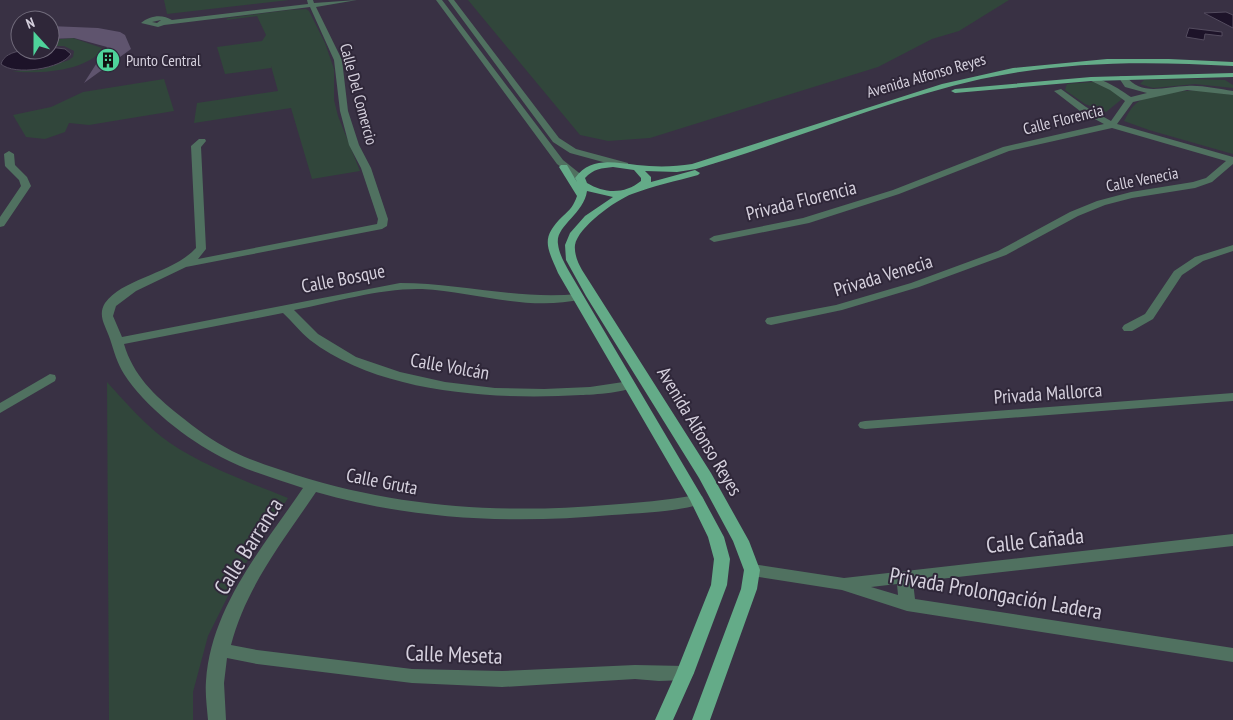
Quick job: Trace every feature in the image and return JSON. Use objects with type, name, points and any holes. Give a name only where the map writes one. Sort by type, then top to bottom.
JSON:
[{"type":"main road","name":"Avenida Alfonso Reyes","points":[[664,720],[685,673],[719,585],[722,559],[716,537],[697,500],[564,273],[552,238],[556,230],[578,206],[583,173],[601,165],[677,169],[693,167],[920,92],[1014,70],[1079,62],[1134,59],[1233,64]]},
{"type":"main road","points":[[1197,61],[1208,69],[1208,72],[1203,76]]},
{"type":"main road","points":[[1079,62],[1072,67],[1072,70],[1091,79]]},
{"type":"main road","name":"Avenida Alfonso Reyes","points":[[752,570],[741,541],[706,477],[575,267],[570,255],[572,240],[579,228],[602,209],[626,193],[946,93],[975,88],[1091,79],[1125,81],[1233,76]]},
{"type":"main road","points":[[564,167],[570,179],[582,187],[596,192],[626,193]]},
{"type":"main road","points":[[637,168],[646,177],[646,182],[640,188]]},
{"type":"main road","points":[[701,720],[749,589],[752,570]]},
{"type":"street","points":[[165,21],[313,2],[354,0]]},
{"type":"street","points":[[439,0],[564,167],[582,187]]},
{"type":"street","points":[[451,0],[556,140],[578,153],[625,165]]},
{"type":"street","name":"Calle Del Comercio","points":[[187,264],[382,226],[383,219],[366,168],[354,145],[344,111],[338,60],[313,2]]},
{"type":"street","points":[[1091,79],[1113,88],[1130,100],[1156,93],[1188,88],[1233,94]]},
{"type":"street","points":[[1113,88],[1125,81],[1156,93]]},
{"type":"street","points":[[1058,91],[1073,103],[1112,125],[1233,160]]},
{"type":"street","name":"Calle Florencia","points":[[896,192],[1006,149],[1112,125],[1130,100]]},
{"type":"street","points":[[187,264],[196,257],[201,249],[196,146],[202,141]]},
{"type":"street","points":[[0,224],[26,186],[24,179],[10,166],[9,154]]},
{"type":"street","name":"Calle Venecia","points":[[1002,253],[1074,214],[1101,203],[1131,194],[1195,185],[1209,180],[1233,160]]},
{"type":"street","name":"Privada Florencia","points":[[714,239],[805,221],[896,192]]},
{"type":"street","points":[[1128,328],[1149,316],[1178,273],[1198,259],[1233,248]]},
{"type":"street","name":"Privada Venecia","points":[[771,321],[838,308],[915,285],[1002,253]]},
{"type":"street","name":"Calle Gruta","points":[[187,264],[131,289],[115,299],[109,306],[106,314],[124,363],[140,387],[177,422],[228,455],[312,486],[384,504],[413,509],[499,515],[585,513],[697,500]]},
{"type":"street","name":"Calle Bosque","points":[[117,342],[400,286],[422,285],[512,298],[548,300],[578,297]]},
{"type":"street","name":"Calle Volcán","points":[[285,308],[297,324],[317,341],[339,354],[379,369],[430,384],[492,393],[554,394],[603,391],[630,385]]},
{"type":"street","points":[[0,409],[50,378]]},
{"type":"street","name":"Privada Mallorca","points":[[865,425],[1233,397]]},
{"type":"street","name":"Calle Barranca","points":[[217,720],[215,683],[217,665],[229,620],[243,589],[312,486]]},
{"type":"street","name":"Calle Cañada","points":[[842,584],[1233,540]]},
{"type":"street","name":"Privada Prolongación Ladera","points":[[752,570],[842,584],[907,604],[1233,655]]},
{"type":"street","points":[[905,577],[907,604]]},
{"type":"street","name":"Calle Meseta","points":[[222,650],[257,657],[412,676],[502,679],[635,672],[658,674],[685,673]]},
{"type":"green space","points":[[164,0],[289,0],[167,14]]},
{"type":"green space","points":[[468,0],[1009,0],[959,31],[932,39],[878,67],[650,138],[608,141],[580,135]]},
{"type":"green space","points":[[306,9],[309,11],[325,43],[334,69],[334,100],[338,116],[360,171],[312,179],[291,108],[194,123],[197,103],[278,91],[271,66],[271,68],[225,74],[217,47],[262,41],[266,35],[257,16],[226,20],[228,18]]},
{"type":"green space","points":[[73,38],[102,48],[96,56],[87,62],[62,70],[48,72],[12,71],[39,70],[69,60],[73,57],[74,51],[60,46],[60,39]]},
{"type":"green space","points":[[164,79],[174,111],[89,125],[69,123],[65,132],[45,139],[26,137],[13,115],[51,107],[83,92]]},
{"type":"green space","points":[[1144,80],[1225,80],[1233,85],[1233,88],[1195,84],[1153,88],[1140,84]]},
{"type":"green space","points":[[1093,82],[1116,92],[1122,99],[1106,112],[1085,104],[1065,90],[1067,84]]},
{"type":"green space","points":[[1202,90],[1233,95],[1233,154],[1124,121],[1133,106],[1144,99],[1169,93]]},
{"type":"green space","points":[[107,382],[145,422],[170,443],[212,467],[288,498],[239,574],[208,636],[193,692],[193,720],[109,720]]},
{"type":"shaded area","points":[[1226,12],[1233,15],[1233,28],[1204,13]]},
{"type":"shaded area","points":[[1189,28],[1222,32],[1222,36],[1205,34],[1204,40],[1186,37]]},
{"type":"shaded area","points":[[60,48],[65,49],[71,54],[58,64],[26,70],[7,68],[1,64],[9,55],[10,60],[60,60]]},
{"type":"building","name":"Punto Central","points":[[60,26],[98,28],[120,32],[125,35],[131,49],[84,83],[107,47],[74,38],[60,39]]},
{"type":"place","name":"Punto Central","points":[[108,60]]}]
